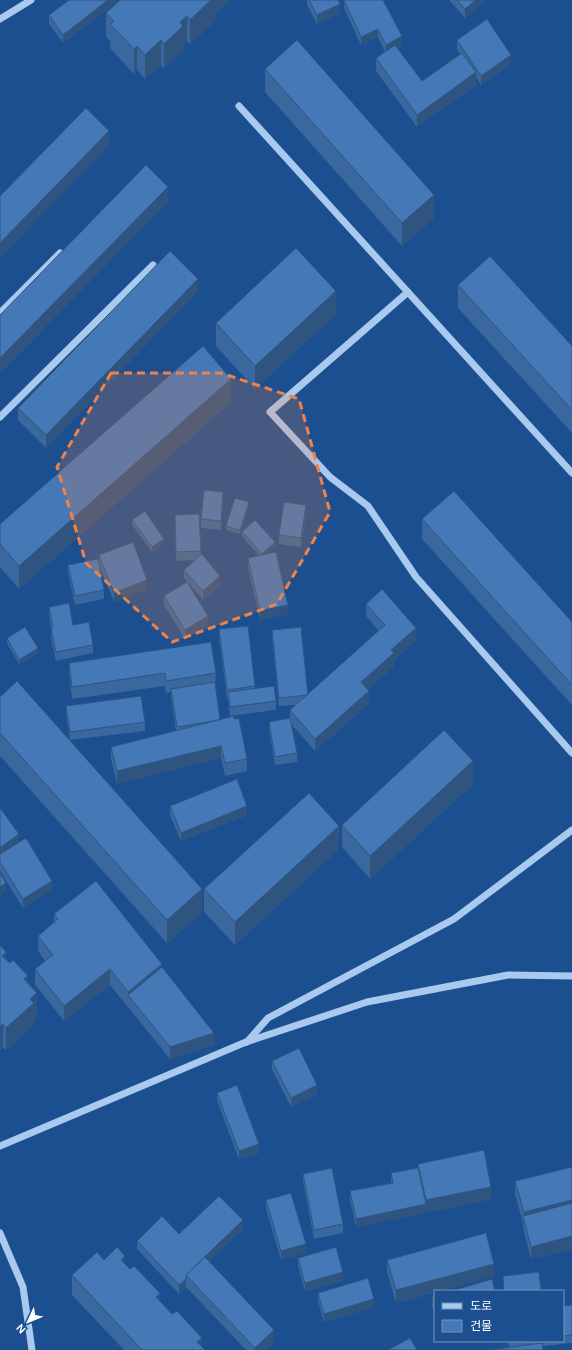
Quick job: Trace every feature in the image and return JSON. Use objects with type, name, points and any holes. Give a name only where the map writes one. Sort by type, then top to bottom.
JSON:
[{"type":"street","points":[[0,19],[31,0]]},
{"type":"street","points":[[239,106],[572,473]]},
{"type":"street","points":[[0,313],[60,253]]},
{"type":"street","points":[[0,417],[153,265]]},
{"type":"street","points":[[408,292],[270,412],[330,477],[368,506],[416,577],[572,753]]},
{"type":"street","points":[[246,1042],[268,1018],[454,918],[572,830]]},
{"type":"street","points":[[0,1146],[246,1042],[367,1002],[508,975],[572,976]]},
{"type":"street","points":[[0,1233],[23,1287],[32,1350]]},
{"type":"highlighted area","points":[[111,373],[221,373],[299,399],[330,512],[277,604],[172,642],[86,563],[57,467]]},
{"type":"building","points":[[69,0],[108,0],[63,35],[49,15]]},
{"type":"building","points":[[120,0],[211,0],[190,20],[187,16],[180,22],[183,26],[164,44],[161,40],[145,55],[137,46],[134,49],[110,24],[114,21],[106,13]]},
{"type":"building","points":[[309,0],[338,0],[340,4],[317,15]]},
{"type":"building","points":[[344,0],[383,0],[402,36],[386,45],[378,29],[361,37]]},
{"type":"building","points":[[457,0],[476,0],[465,9]]},
{"type":"building","points":[[487,19],[511,55],[481,76],[457,40]]},
{"type":"building","points":[[297,40],[434,195],[402,223],[265,69]]},
{"type":"building","points":[[395,45],[422,81],[462,53],[476,72],[417,115],[376,58]]},
{"type":"building","points":[[86,108],[109,131],[0,243],[0,196]]},
{"type":"building","points":[[146,165],[168,187],[0,358],[0,315]]},
{"type":"building","points":[[296,248],[336,291],[255,366],[216,323]]},
{"type":"building","points":[[170,251],[198,279],[46,435],[18,408]]},
{"type":"building","points":[[490,256],[572,346],[572,410],[458,285]]},
{"type":"building","points":[[203,346],[231,379],[19,566],[0,544],[0,524]]},
{"type":"building","points":[[204,490],[223,492],[221,521],[201,519]]},
{"type":"building","points":[[454,491],[572,622],[572,685],[422,519]]},
{"type":"building","points":[[235,498],[249,502],[240,530],[226,526]]},
{"type":"building","points":[[284,502],[306,505],[301,538],[279,535]]},
{"type":"building","points":[[145,511],[164,539],[152,547],[132,520]]},
{"type":"building","points":[[199,514],[201,551],[176,552],[175,515]]},
{"type":"building","points":[[255,520],[275,542],[262,554],[242,532]]},
{"type":"building","points":[[133,542],[147,580],[114,593],[99,555]]},
{"type":"building","points":[[276,552],[288,605],[260,611],[248,558]]},
{"type":"building","points":[[202,554],[220,576],[203,591],[184,570]]},
{"type":"building","points":[[98,559],[104,590],[75,596],[68,565]]},
{"type":"building","points":[[187,582],[208,616],[185,630],[164,596]]},
{"type":"building","points":[[382,589],[416,628],[391,650],[394,653],[361,682],[369,691],[315,739],[290,710],[385,625],[366,604]]},
{"type":"building","points":[[69,603],[73,625],[89,622],[93,645],[56,652],[51,629],[53,628],[49,607]]},
{"type":"building","points":[[248,626],[255,686],[227,690],[219,629]]},
{"type":"building","points":[[25,627],[38,648],[19,660],[7,638]]},
{"type":"building","points":[[301,627],[308,695],[279,698],[272,630]]},
{"type":"building","points":[[211,642],[216,673],[166,681],[165,673],[72,687],[69,663]]},
{"type":"building","points":[[17,681],[202,889],[167,920],[0,733],[0,697]]},
{"type":"building","points":[[215,682],[220,720],[177,727],[171,689]]},
{"type":"building","points":[[274,686],[276,701],[230,707],[228,692]]},
{"type":"building","points":[[141,696],[145,722],[70,732],[66,706]]},
{"type":"building","points":[[234,716],[234,719],[239,718],[247,759],[225,763],[221,746],[117,771],[111,747]]},
{"type":"building","points":[[290,718],[297,753],[275,757],[269,722]]},
{"type":"building","points":[[444,730],[473,761],[370,856],[342,825]]},
{"type":"building","points":[[237,779],[247,806],[181,833],[170,806]]},
{"type":"building","points":[[309,793],[339,826],[235,922],[204,889]]},
{"type":"building","points":[[0,808],[19,834],[0,848]]},
{"type":"building","points":[[26,838],[52,881],[23,899],[0,862],[0,854]]},
{"type":"building","points":[[0,873],[6,883],[0,887]]},
{"type":"building","points":[[96,881],[162,964],[128,992],[110,969],[64,1006],[35,969],[53,955],[38,936],[58,919],[54,914]]},
{"type":"building","points":[[0,945],[6,952],[2,956],[10,963],[13,960],[28,976],[24,979],[37,993],[30,999],[34,1003],[6,1028],[3,1024],[0,1027]]},
{"type":"building","points":[[162,967],[214,1033],[170,1047],[128,995]]},
{"type":"building","points":[[299,1048],[317,1085],[291,1098],[272,1061]]},
{"type":"building","points":[[237,1085],[259,1144],[239,1151],[217,1093]]},
{"type":"building","points":[[484,1150],[491,1187],[426,1200],[418,1164]]},
{"type":"building","points":[[572,1167],[572,1200],[524,1212],[515,1181]]},
{"type":"building","points":[[332,1168],[343,1224],[314,1230],[303,1174]]},
{"type":"building","points":[[418,1168],[426,1204],[356,1219],[350,1191],[393,1183],[391,1173]]},
{"type":"building","points":[[291,1193],[306,1244],[281,1251],[266,1200]]},
{"type":"building","points":[[219,1196],[243,1220],[186,1275],[186,1279],[179,1285],[137,1241],[162,1216],[179,1234]]},
{"type":"building","points":[[572,1203],[572,1236],[531,1247],[523,1216]]},
{"type":"building","points":[[486,1233],[494,1264],[396,1290],[387,1260]]},
{"type":"building","points":[[117,1247],[125,1256],[121,1260],[130,1269],[134,1266],[160,1293],[156,1297],[172,1314],[177,1311],[202,1338],[197,1342],[205,1350],[142,1350],[72,1275],[97,1252],[104,1260]]},
{"type":"building","points":[[336,1247],[343,1272],[305,1283],[298,1258]]},
{"type":"building","points":[[205,1257],[274,1330],[255,1348],[186,1275]]},
{"type":"building","points":[[539,1272],[541,1290],[504,1290],[503,1276]]},
{"type":"building","points":[[368,1278],[374,1299],[324,1314],[318,1293]]},
{"type":"building","points":[[492,1279],[495,1290],[455,1290]]},
{"type":"building","points":[[572,1305],[572,1335],[564,1336],[564,1306]]},
{"type":"building","points":[[410,1338],[417,1350],[388,1350]]},
{"type":"building","points":[[542,1343],[543,1350],[490,1350]]}]
